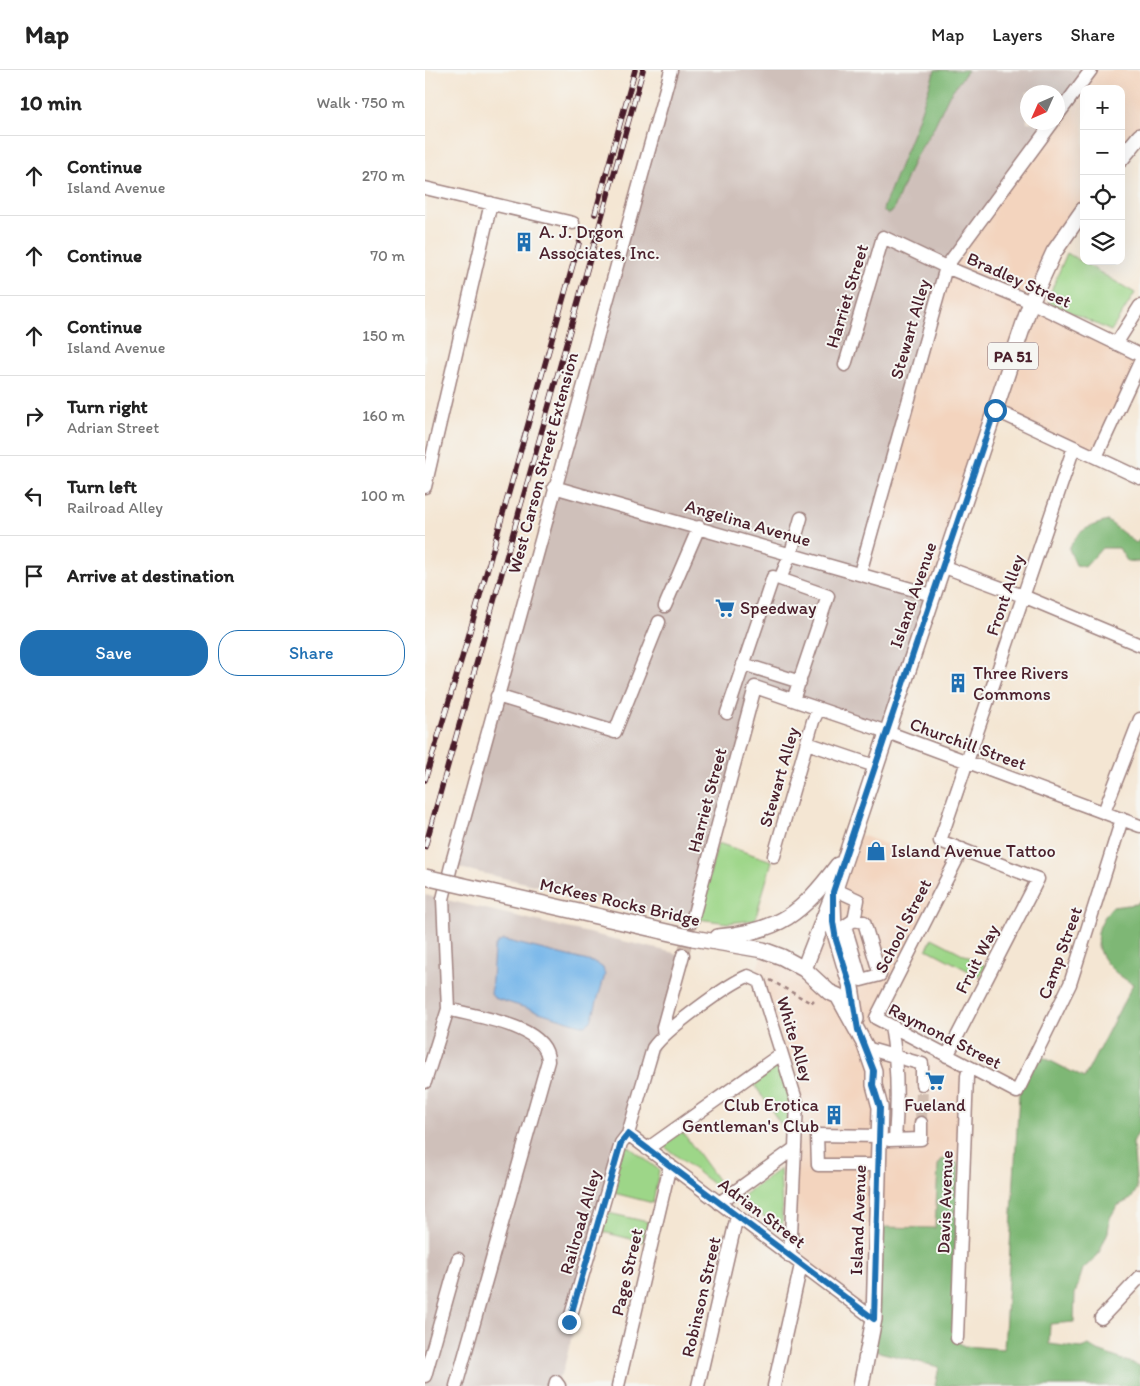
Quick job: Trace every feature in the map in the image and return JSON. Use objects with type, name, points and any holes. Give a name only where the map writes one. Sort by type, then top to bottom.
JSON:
[{"type":"main road","points":[[1125,154],[1140,136]]},
{"type":"main road","name":"Island Avenue","points":[[873,1085],[874,1071],[866,1048],[838,996],[829,992],[804,969],[834,891],[1031,302],[1054,252],[1080,215]]},
{"type":"main road","points":[[697,938],[751,933],[785,920],[814,897],[845,856]]},
{"type":"main road","name":"McKees Rocks Bridge","points":[[425,877],[697,938],[773,953],[804,969]]},
{"type":"main road","points":[[834,891],[834,930],[856,984],[858,1030]]},
{"type":"main road","name":"Island Avenue","points":[[829,992],[829,1001],[849,1034],[866,1076],[873,1085],[880,1107],[874,1319],[861,1386]]},
{"type":"street","name":"West Carson Street Extension","points":[[448,1009],[443,899],[554,486],[671,70]]},
{"type":"street","points":[[1065,105],[1091,70]]},
{"type":"street","name":"Stewart Alley","points":[[860,573],[946,267],[1047,130]]},
{"type":"street","points":[[425,188],[573,223]]},
{"type":"street","points":[[425,487],[491,203]]},
{"type":"street","name":"Bradley Street","points":[[883,237],[946,267],[1031,302],[1140,355]]},
{"type":"street","name":"Harriet Street","points":[[845,365],[883,237]]},
{"type":"street","points":[[1116,344],[1140,306]]},
{"type":"street","points":[[1096,457],[1140,362]]},
{"type":"street","points":[[995,410],[1140,478]]},
{"type":"street","name":"Front Alley","points":[[962,849],[940,841],[1074,447]]},
{"type":"street","name":"Angelina Avenue","points":[[554,486],[932,595]]},
{"type":"street","points":[[780,579],[791,553],[801,518]]},
{"type":"street","points":[[665,606],[699,527]]},
{"type":"street","points":[[943,566],[1023,596],[1140,645]]},
{"type":"street","points":[[727,713],[773,577],[828,596],[793,700]]},
{"type":"street","points":[[497,696],[615,732],[659,622]]},
{"type":"street","points":[[743,664],[799,682]]},
{"type":"street","name":"Harriet Street","points":[[692,921],[755,687]]},
{"type":"street","name":"Churchill Street","points":[[755,687],[887,732],[1140,826]]},
{"type":"street","name":"Stewart Alley","points":[[774,856],[807,743],[819,709]]},
{"type":"street","points":[[1104,812],[1140,719]]},
{"type":"street","points":[[807,743],[875,766]]},
{"type":"street","name":"Camp Street","points":[[1017,1092],[1070,984],[1122,819]]},
{"type":"street","name":"Fruit Way","points":[[947,1056],[1038,879],[962,849]]},
{"type":"street","name":"School Street","points":[[876,1018],[962,849]]},
{"type":"street","points":[[834,891],[858,900],[854,920],[845,926],[856,984],[880,975]]},
{"type":"street","points":[[854,920],[864,922],[880,975],[894,982]]},
{"type":"street","points":[[683,955],[663,1027],[664,1035],[743,978],[754,977],[759,981]]},
{"type":"street","name":"White Alley","points":[[759,981],[797,1103],[791,1257]]},
{"type":"street","points":[[425,1082],[448,1009],[527,1031],[543,1044],[548,1052],[548,1061],[456,1386]]},
{"type":"street","name":"Raymond Street","points":[[858,1030],[876,1018],[1017,1092]]},
{"type":"street","points":[[891,1026],[896,1056],[898,1093],[895,1140]]},
{"type":"street","name":"Railroad Alley","points":[[569,1322],[621,1143],[628,1134],[650,1057],[657,1042],[664,1035]]},
{"type":"street","points":[[866,1048],[922,1064],[922,1084]]},
{"type":"street","points":[[647,1148],[781,1054]]},
{"type":"street","name":"Davis Avenue","points":[[957,1338],[967,1076],[969,1068]]},
{"type":"street","points":[[878,1165],[818,1165],[817,1135],[895,1140],[921,1139],[921,1123]]},
{"type":"street","name":"Adrian Street","points":[[628,1134],[874,1319]]},
{"type":"street","points":[[719,1203],[795,1148]]},
{"type":"street","name":"Page Street","points":[[618,1386],[670,1165]]},
{"type":"street","name":"Robinson Street","points":[[698,1386],[737,1216]]},
{"type":"street","points":[[425,1376],[458,1259]]},
{"type":"street","points":[[774,1386],[801,1265]]},
{"type":"street","points":[[1101,1318],[1140,1277]]},
{"type":"path","points":[[759,981],[764,979],[773,981],[811,1003],[814,1000]]},
{"type":"shaded area","points":[[671,70],[1091,70],[1065,106],[1065,85],[1020,85],[1020,130],[1048,130],[946,267],[860,572],[932,595],[887,732],[755,687],[692,921],[451,866]]},
{"type":"shaded area","points":[[1091,70],[1140,70],[1140,136],[1125,154],[1125,85],[1080,85],[1080,216],[1031,302],[1140,355],[1096,457],[995,411],[932,595],[860,573],[946,267],[1047,130],[1065,130],[1065,105]]},
{"type":"shaded area","points":[[853,832],[952,868],[876,1018],[969,1068],[961,1231],[874,1319],[790,1257],[797,1103],[756,972],[763,950],[804,969]]},
{"type":"shaded area","points":[[425,895],[683,955],[660,1038],[569,1322],[573,1332],[563,1371],[556,1382],[559,1386],[425,1386]]},
{"type":"green space","points":[[935,70],[968,70],[949,95],[933,129],[914,159],[893,211],[888,214],[883,211],[884,206],[915,128]]},
{"type":"green space","points":[[1067,253],[1080,261],[1080,265],[1087,265],[1135,293],[1111,331],[1050,303],[1048,298]]},
{"type":"green space","points":[[1108,521],[1136,543],[1140,539],[1140,562],[1127,561],[1119,548],[1102,548],[1085,567],[1076,565],[1069,549],[1076,537],[1089,527]]},
{"type":"green space","points":[[718,843],[772,861],[755,920],[728,923],[698,919]]},
{"type":"green space","points":[[1140,900],[1140,1129],[1133,1143],[1137,1189],[1131,1199],[1117,1206],[1110,1218],[1108,1232],[1098,1255],[1083,1269],[1075,1294],[1074,1322],[1050,1324],[1049,1344],[1081,1348],[1089,1345],[1098,1351],[1140,1366],[1140,1386],[935,1386],[939,1367],[871,1350],[879,1227],[935,1228],[938,1165],[942,1159],[947,1159],[953,1160],[959,1165],[955,1340],[964,1346],[1004,1349],[1019,1094],[1039,1055],[1084,1078],[1133,984],[1121,977],[1104,960],[1097,940],[1099,930],[1103,919],[1112,907],[1137,904]]},
{"type":"green space","points":[[932,938],[986,966],[980,977],[927,949]]},
{"type":"green space","points":[[775,1065],[779,1066],[791,1104],[790,1138],[752,1081]]},
{"type":"green space","points":[[681,1130],[723,1188],[721,1190],[661,1144]]},
{"type":"green space","points":[[624,1143],[659,1170],[653,1203],[610,1192]]},
{"type":"green space","points":[[780,1169],[783,1231],[739,1198]]},
{"type":"green space","points":[[604,1212],[648,1222],[643,1242],[599,1231]]},
{"type":"water","points":[[504,940],[596,963],[603,968],[605,975],[591,1021],[586,1025],[581,1025],[494,998],[491,994],[494,949],[497,943]]},
{"type":"tunnel","points":[[683,955],[692,921]]},
{"type":"tunnel","points":[[921,1123],[922,1084]]},
{"type":"railway","points":[[595,214],[635,70]]},
{"type":"railway","points":[[425,847],[643,70]]},
{"type":"railway","points":[[425,780],[468,638],[579,243]]},
{"type":"place","name":"A. J. Drgon Associates, Inc.","points":[[524,242]]},
{"type":"place","name":"Speedway","points":[[725,608]]},
{"type":"place","name":"Three Rivers Commons","points":[[958,683]]},
{"type":"place","name":"Island Avenue Tattoo","points":[[876,851]]},
{"type":"place","name":"Fueland","points":[[935,1081]]},
{"type":"place","name":"Club Erotica Gentleman's Club","points":[[834,1115]]},
{"type":"route","points":[[569,1322],[621,1143],[628,1134],[874,1319],[880,1107],[873,1085],[874,1071],[858,1030],[851,987],[836,940],[833,922],[833,892],[995,410]]}]
